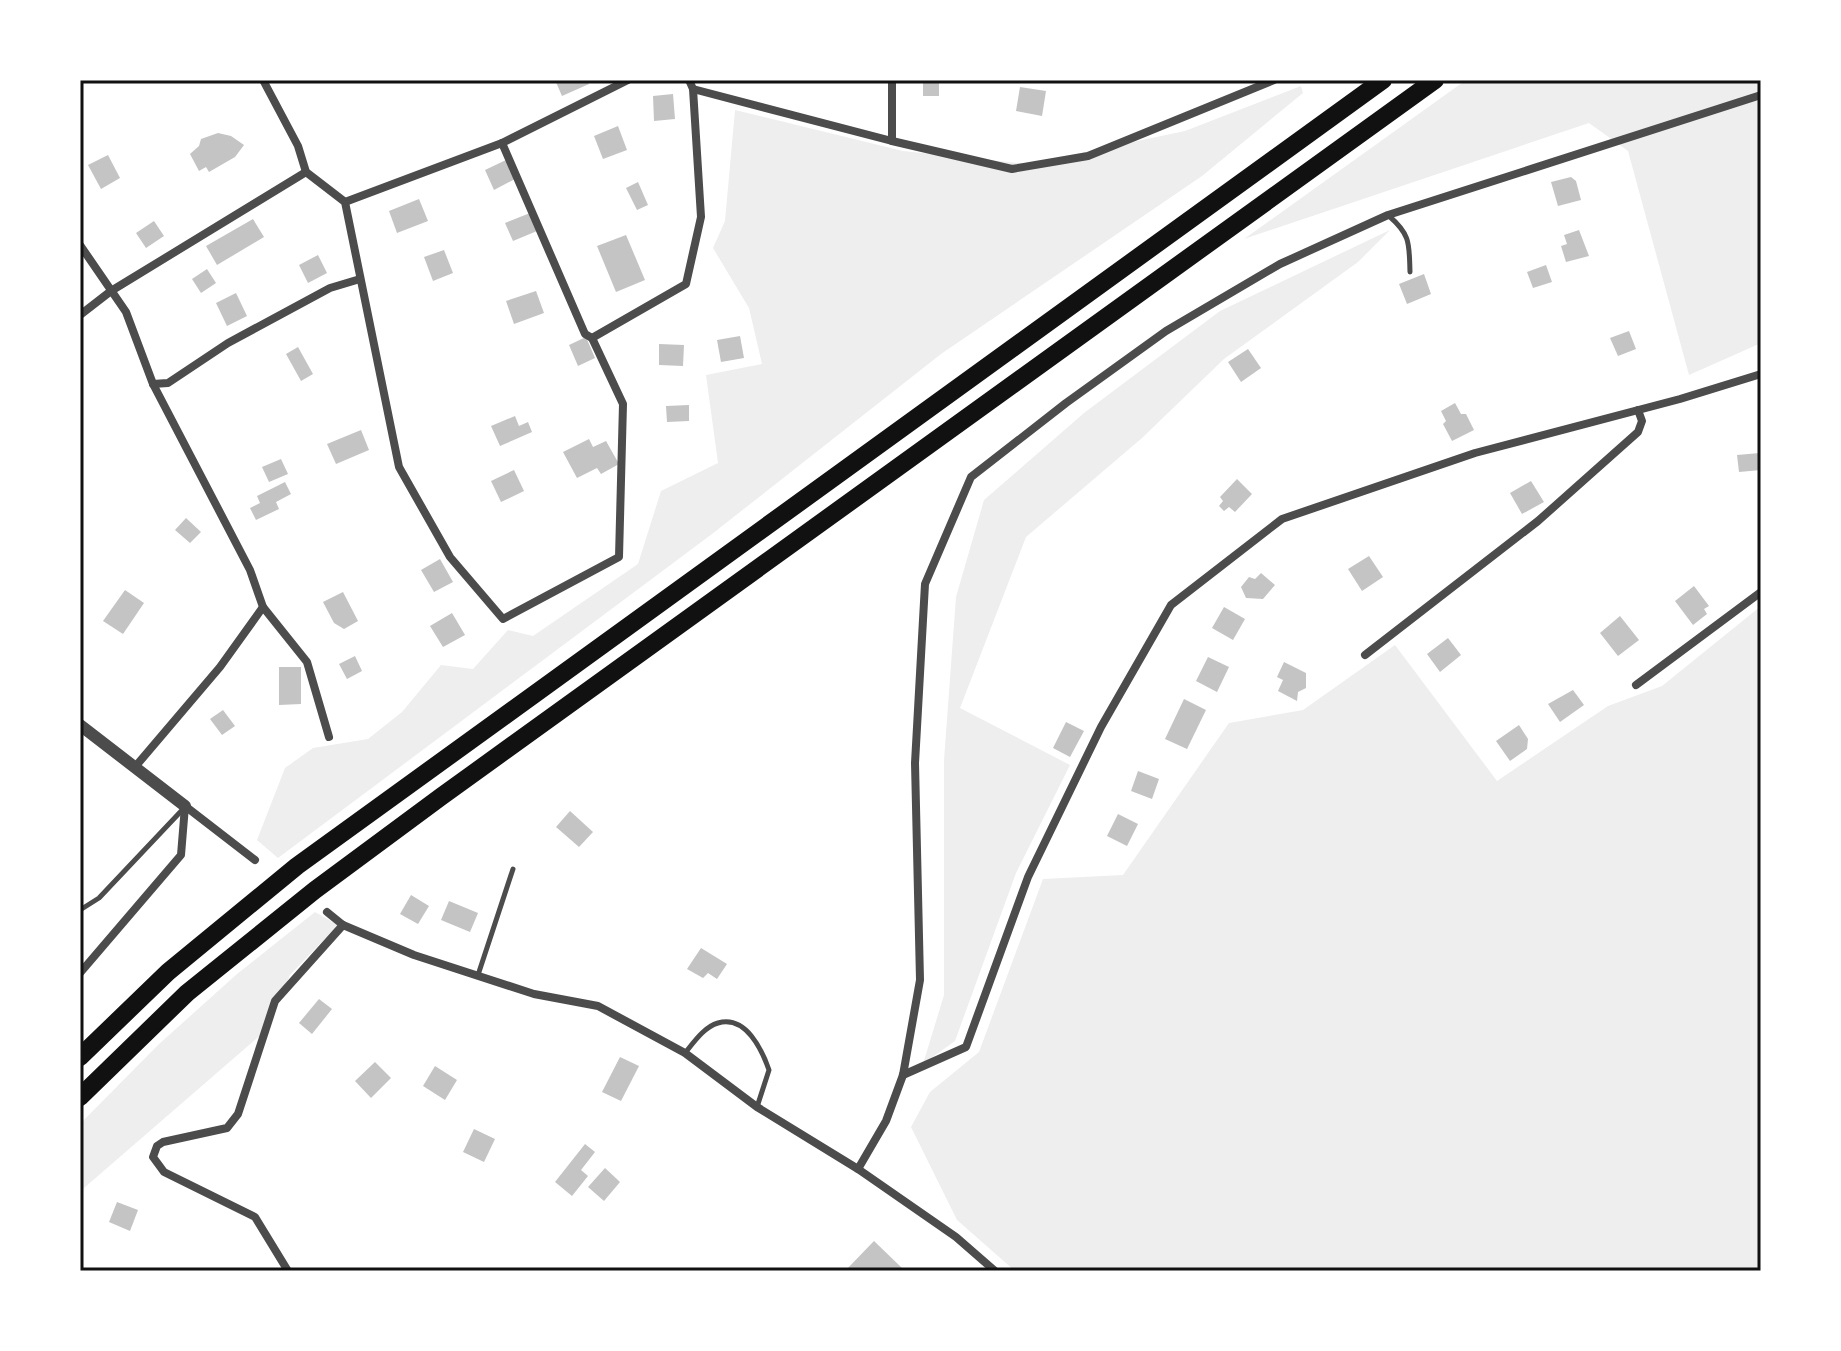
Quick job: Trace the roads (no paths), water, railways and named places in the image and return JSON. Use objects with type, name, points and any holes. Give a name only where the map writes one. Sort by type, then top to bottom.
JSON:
[{"type":"highway","points":[[80,1055],[168,972],[297,866],[1383,80]]},
{"type":"highway","points":[[80,1097],[187,993],[315,890],[1435,80]]},
{"type":"street","points":[[263,80],[298,146],[306,172],[345,202],[399,467],[450,557],[503,619],[619,557],[623,404],[592,338],[585,334],[502,143]]},
{"type":"street","points":[[345,202],[502,143],[628,80]]},
{"type":"street","points":[[892,80],[892,141]]},
{"type":"street","points":[[592,338],[686,284],[701,217],[691,84],[892,141],[1012,169],[1088,156],[1274,80]]},
{"type":"street","points":[[858,1169],[886,1121],[903,1075],[920,980],[915,763],[925,584],[971,477],[1166,331],[1280,264],[1388,215],[1761,95]]},
{"type":"street","points":[[80,315],[111,291],[306,172]]},
{"type":"street","points":[[80,245],[126,312],[153,384],[250,570],[263,607],[307,662],[329,737]]},
{"type":"street","points":[[153,384],[168,383],[228,343],[330,288],[360,279]]},
{"type":"street","points":[[903,1075],[966,1047],[1028,877],[1101,727],[1171,605],[1282,519],[1475,453],[1761,374]]},
{"type":"street","points":[[1365,655],[1538,521],[1638,432],[1642,421],[1638,410]]},
{"type":"street","points":[[1636,685],[1761,592]]},
{"type":"street","points":[[135,767],[220,667],[263,607]]},
{"type":"street","points":[[80,725],[255,860]]},
{"type":"street","points":[[80,973],[181,855],[185,806]]},
{"type":"street","points":[[327,912],[343,925],[414,955],[534,994],[598,1006],[685,1053],[757,1107],[858,1169],[956,1237],[995,1271]]},
{"type":"street","points":[[288,1271],[255,1217],[164,1172],[153,1157],[157,1146],[163,1142],[227,1128],[238,1114],[275,1001],[343,925]]},
{"type":"lane","points":[[1388,215],[1408,237],[1410,272]]},
{"type":"lane","points":[[80,910],[99,898],[185,806]]},
{"type":"lane","points":[[478,976],[513,869]]},
{"type":"lane","points":[[685,1053],[703,1031],[720,1022],[737,1025],[753,1036],[769,1070],[757,1107]]}]
